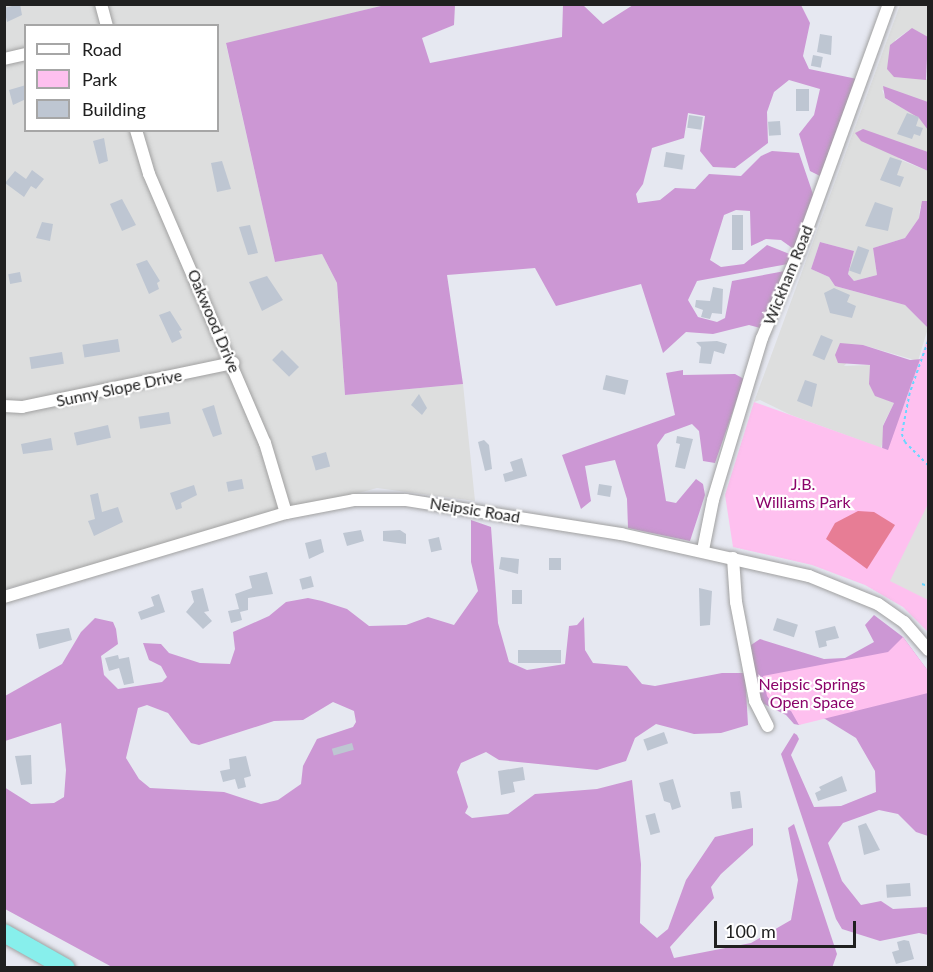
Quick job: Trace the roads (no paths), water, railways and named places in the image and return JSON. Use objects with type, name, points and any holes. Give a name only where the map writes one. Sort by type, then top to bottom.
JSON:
[{"type":"highway","points":[[4,933],[66,968]]},
{"type":"street","points":[[101,4],[106,24]]},
{"type":"street","name":"Wickham Road","points":[[703,550],[712,500],[762,338],[799,251],[889,4]]},
{"type":"street","points":[[4,59],[24,54]]},
{"type":"street","name":"Oakwood Drive","points":[[137,132],[149,174],[233,363],[265,443],[286,513]]},
{"type":"street","name":"Sunny Slope Drive","points":[[4,406],[22,407],[233,363]]},
{"type":"street","name":"Neipsic Road","points":[[4,597],[286,513],[354,500],[406,500],[579,526],[703,550],[808,576],[860,595],[904,622],[928,651]]},
{"type":"street","points":[[733,558],[736,602],[755,701],[768,726]]},
{"type":"park label","name":"J.B. Williams Park","points":[[803,493]]},
{"type":"park label","name":"Neipsic Springs Open Space","points":[[812,693]]}]
